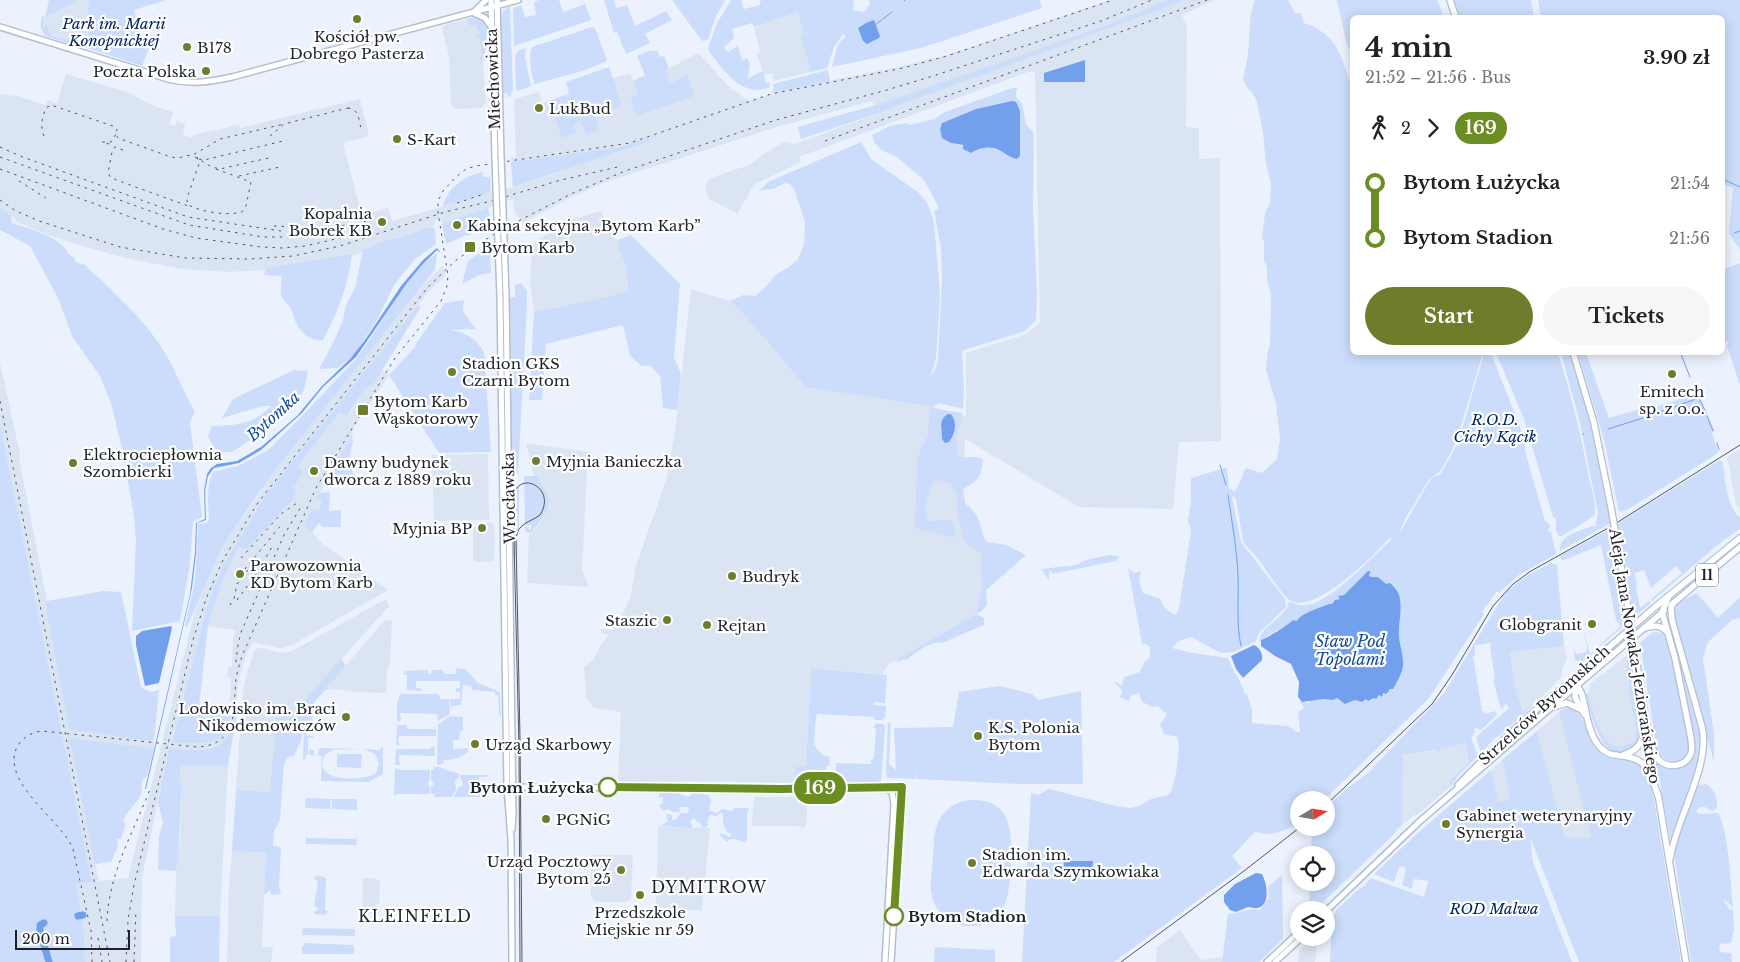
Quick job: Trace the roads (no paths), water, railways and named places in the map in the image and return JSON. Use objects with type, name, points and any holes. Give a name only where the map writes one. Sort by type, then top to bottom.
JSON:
[{"type":"main road","points":[[471,13],[486,0]]},
{"type":"main road","name":"Miechowicka","points":[[491,0],[495,159]]},
{"type":"main road","points":[[0,27],[168,79],[187,83],[201,83],[220,80],[491,8],[497,3],[516,0]]},
{"type":"main road","points":[[1450,0],[1455,15]]},
{"type":"main road","name":"Miechowicka","points":[[497,3],[501,156]]},
{"type":"main road","points":[[471,13],[485,18],[489,22],[492,31]]},
{"type":"main road","name":"Wrocławska","points":[[501,156],[506,295],[510,787]]},
{"type":"main road","name":"Wrocławska","points":[[495,159],[500,297],[510,787],[513,815],[511,840],[512,962]]},
{"type":"main road","name":"Aleja Jana Nowaka-Jeziorańskiego","points":[[1574,355],[1595,430],[1611,507],[1686,962]]},
{"type":"main road","name":"Strzelców Bytomskich","points":[[1444,800],[1484,758],[1574,678],[1670,594],[1740,538]]},
{"type":"main road","name":"Strzelców Bytomskich","points":[[1335,902],[1444,800],[1740,547]]},
{"type":"main road","points":[[1649,738],[1657,757],[1666,765],[1672,766],[1683,763],[1691,753],[1690,733],[1669,634],[1662,612],[1670,594]]},
{"type":"main road","points":[[1670,866],[1674,842],[1701,762],[1704,740],[1672,620],[1673,603]]},
{"type":"main road","points":[[1650,612],[1657,610],[1672,620]]},
{"type":"main road","points":[[1642,629],[1657,626],[1663,628],[1669,634]]},
{"type":"main road","points":[[1581,692],[1590,674]]},
{"type":"main road","points":[[1574,678],[1576,686],[1575,697],[1588,720]]},
{"type":"main road","points":[[1576,686],[1581,692],[1596,742],[1609,754],[1632,757],[1647,767],[1651,772],[1658,796]]},
{"type":"main road","points":[[1550,708],[1567,703],[1581,709]]},
{"type":"main road","points":[[1621,756],[1635,750],[1640,745],[1644,731],[1645,716]]},
{"type":"main road","points":[[510,787],[753,789],[902,787],[891,962]]},
{"type":"main road","points":[[883,787],[892,792],[894,804],[885,962]]},
{"type":"main road","points":[[1267,962],[1290,940]]},
{"type":"main road","points":[[1275,962],[1292,946]]},
{"type":"water","points":[[874,20],[880,36],[867,44],[863,41],[858,28]]},
{"type":"water","points":[[1085,60],[1085,82],[1044,82],[1044,73]]},
{"type":"water","points":[[1012,101],[1016,102],[1020,111],[1020,156],[1017,159],[996,148],[988,147],[971,153],[963,149],[963,145],[951,143],[942,138],[940,129],[942,123],[976,109]]},
{"type":"water","points":[[437,248],[441,253],[437,250],[407,283],[356,357],[323,387],[302,413],[261,450],[239,463],[214,468],[208,476],[205,491],[206,520],[197,523],[192,588],[145,789],[190,594],[196,523],[205,519],[204,491],[207,474],[217,464],[237,461],[261,447],[297,416],[322,386],[350,359],[401,286],[423,260]]},
{"type":"water","points":[[948,414],[951,414],[953,417],[955,428],[949,442],[945,443],[942,439],[942,422]]},
{"type":"water","name":"Staw Pod Topolami","points":[[1368,571],[1371,572],[1369,575],[1371,577],[1378,577],[1386,584],[1390,583],[1399,595],[1401,605],[1399,637],[1403,663],[1399,679],[1393,689],[1389,689],[1386,694],[1383,693],[1382,697],[1379,695],[1376,699],[1368,701],[1366,699],[1362,702],[1355,700],[1345,704],[1337,698],[1333,700],[1324,699],[1302,702],[1298,697],[1299,682],[1291,664],[1261,646],[1261,640],[1288,625],[1293,620],[1297,621],[1307,613],[1340,599],[1338,596],[1344,595]]},
{"type":"water","points":[[171,626],[159,683],[145,686],[136,645],[136,636],[142,631]]},
{"type":"water","points":[[1254,645],[1261,651],[1262,660],[1243,678],[1236,669],[1231,656]]},
{"type":"water","points":[[1064,861],[1093,861],[1092,871],[1063,870]]},
{"type":"water","points":[[1256,873],[1262,874],[1266,886],[1267,892],[1264,903],[1261,907],[1248,907],[1236,912],[1230,910],[1224,902],[1224,895],[1235,884]]},
{"type":"waterway","points":[[875,25],[892,12]]},
{"type":"waterway","points":[[1725,180],[1740,187]]},
{"type":"waterway","points":[[1734,233],[1740,231]]},
{"type":"waterway","points":[[1681,355],[1690,377]]},
{"type":"waterway","points":[[1693,384],[1695,389]]},
{"type":"waterway","points":[[1699,398],[1706,413]]},
{"type":"waterway","points":[[1654,414],[1699,398]]},
{"type":"waterway","points":[[1707,416],[1713,431]]},
{"type":"waterway","points":[[1608,429],[1643,418]]},
{"type":"waterway","points":[[1717,443],[1719,450]]},
{"type":"waterway","points":[[1220,465],[1226,485]]},
{"type":"waterway","points":[[1228,495],[1237,566],[1238,620],[1241,646]]},
{"type":"waterway","name":"Bytomka","points":[[78,916],[83,915]]},
{"type":"waterway","name":"Bytomka","points":[[44,923],[40,925],[40,931],[49,962]]},
{"type":"tram line","points":[[1335,796],[1432,704],[1452,675],[1493,606],[1513,584],[1531,571],[1610,527],[1740,445]]},
{"type":"tram line","points":[[520,962],[519,747],[513,499],[516,490],[521,484],[528,483],[540,489],[544,496],[544,505],[540,515],[519,529],[516,538],[520,739],[522,962]]},
{"type":"tram line","points":[[1121,962],[1290,835]]},
{"type":"railway","points":[[92,962],[91,931],[73,849],[57,825],[24,787],[17,774],[14,760],[17,747],[28,736],[42,731],[197,747],[211,745],[227,733],[231,724],[236,679],[242,656],[316,488],[395,358],[441,301],[447,286],[448,276],[438,201],[443,191],[455,178],[466,169],[476,166],[630,143],[771,94],[903,68],[947,56],[1113,0]]},
{"type":"railway","points":[[126,962],[128,920],[134,885],[193,640],[206,599],[223,560],[257,504],[428,287],[455,261],[499,231],[573,193],[625,171],[776,120],[933,76],[1101,21],[1152,0]]},
{"type":"railway","points":[[825,141],[1207,0]]},
{"type":"railway","points":[[44,136],[42,129],[43,118],[46,108],[51,105],[113,126],[117,129],[116,135],[118,138],[178,158],[195,154],[220,139],[284,124]]},
{"type":"railway","points":[[270,136],[284,124],[352,107]]},
{"type":"railway","points":[[348,108],[356,113],[361,129]]},
{"type":"railway","points":[[109,144],[102,142],[111,142],[116,134]]},
{"type":"railway","points":[[199,159],[204,160],[283,141]]},
{"type":"railway","points":[[0,147],[188,217],[281,231]]},
{"type":"railway","points":[[123,150],[115,147],[112,152],[108,173],[111,178],[191,207]]},
{"type":"railway","points":[[0,157],[189,225],[263,237],[337,233]]},
{"type":"railway","points":[[195,157],[212,167],[220,169],[273,157]]},
{"type":"railway","points":[[197,157],[199,164],[187,198],[187,204],[214,212],[229,214],[242,212],[246,206],[251,182],[216,169]]},
{"type":"railway","points":[[0,200],[16,211],[39,221],[120,247],[185,258],[249,259],[293,256],[340,246],[445,212],[492,201],[557,181],[622,166]]},
{"type":"railway","points":[[239,176],[280,167]]},
{"type":"railway","points":[[0,169],[163,229],[196,238],[282,248],[305,246],[371,231]]},
{"type":"railway","points":[[19,181],[46,198]]},
{"type":"railway","points":[[457,203],[484,194]]},
{"type":"railway","points":[[327,227],[357,224],[376,218]]},
{"type":"railway","points":[[274,226],[319,228]]},
{"type":"railway","points":[[0,401],[110,962]]},
{"type":"railway","points":[[241,558],[281,514],[297,503]]},
{"type":"railway","points":[[236,662],[241,632],[284,535],[301,507]]},
{"type":"railway","points":[[245,569],[282,524]]},
{"type":"railway","points":[[237,600],[257,573],[272,547]]},
{"type":"railway","points":[[230,605],[234,599],[237,584],[251,566]]},
{"type":"railway","points":[[107,921],[112,886],[117,870],[150,789]]},
{"type":"railway","points":[[134,962],[136,910]]},
{"type":"railway","points":[[98,938],[102,962]]},
{"type":"place","name":"Kościół pw. Dobrego Pasterza","points":[[357,19]]},
{"type":"place","name":"B178","points":[[187,47]]},
{"type":"place","name":"Poczta Polska","points":[[206,71]]},
{"type":"place","name":"LukBud","points":[[539,108]]},
{"type":"place","name":"S-Kart","points":[[397,139]]},
{"type":"place","name":"Kopalnia Bobrek KB","points":[[382,222]]},
{"type":"place","name":"Kabina sekcyjna „Bytom Karb”","points":[[457,225]]},
{"type":"place","name":"Bytom Karb","points":[[470,247]]},
{"type":"place","name":"Stadion GKS Czarni Bytom","points":[[452,372]]},
{"type":"place","name":"Emitech sp. z o.o.","points":[[1672,374]]},
{"type":"place","name":"Bytom Karb Wąskotorowy","points":[[363,410]]},
{"type":"place","name":"Myjnia Banieczka","points":[[536,461]]},
{"type":"place","name":"Elektrociepłownia Szombierki","points":[[73,463]]},
{"type":"place","name":"Dawny budynek dworca z 1889 roku","points":[[314,471]]},
{"type":"place","name":"Myjnia BP","points":[[482,528]]},
{"type":"place","name":"Parowozownia KD Bytom Karb","points":[[240,574]]},
{"type":"place","name":"Budryk","points":[[732,576]]},
{"type":"place","name":"Staszic","points":[[667,620]]},
{"type":"place","name":"Globgranit","points":[[1592,624]]},
{"type":"place","name":"Rejtan","points":[[707,625]]},
{"type":"place","name":"Lodowisko im. Braci Nikodemowiczów","points":[[346,717]]},
{"type":"place","name":"K.S. Polonia Bytom","points":[[978,736]]},
{"type":"place","name":"Urząd Skarbowy","points":[[475,744]]},
{"type":"place","name":"Bytom Łużycka","points":[[608,787]]},
{"type":"place","name":"PGNiG","points":[[546,819]]},
{"type":"place","name":"Gabinet weterynaryjny Synergia","points":[[1446,824]]},
{"type":"place","name":"Stadion im. Edwarda Szymkowiaka","points":[[972,863]]},
{"type":"place","name":"Urząd Pocztowy Bytom 25","points":[[621,870]]},
{"type":"place","name":"Przedszkole Miejskie nr 59","points":[[640,895]]},
{"type":"place","name":"Bytom Stadion","points":[[894,916]]},
{"type":"district","name":"DYMITROW","points":[[709,887]]},
{"type":"district","name":"KLEINFELD","points":[[415,916]]},
{"type":"park label","name":"Park im. Marii Konopnickiej","points":[[114,32]]},
{"type":"park label","name":"R.O.D. Cichy Kącik","points":[[1495,428]]},
{"type":"park label","name":"ROD Malwa","points":[[1494,908]]}]
